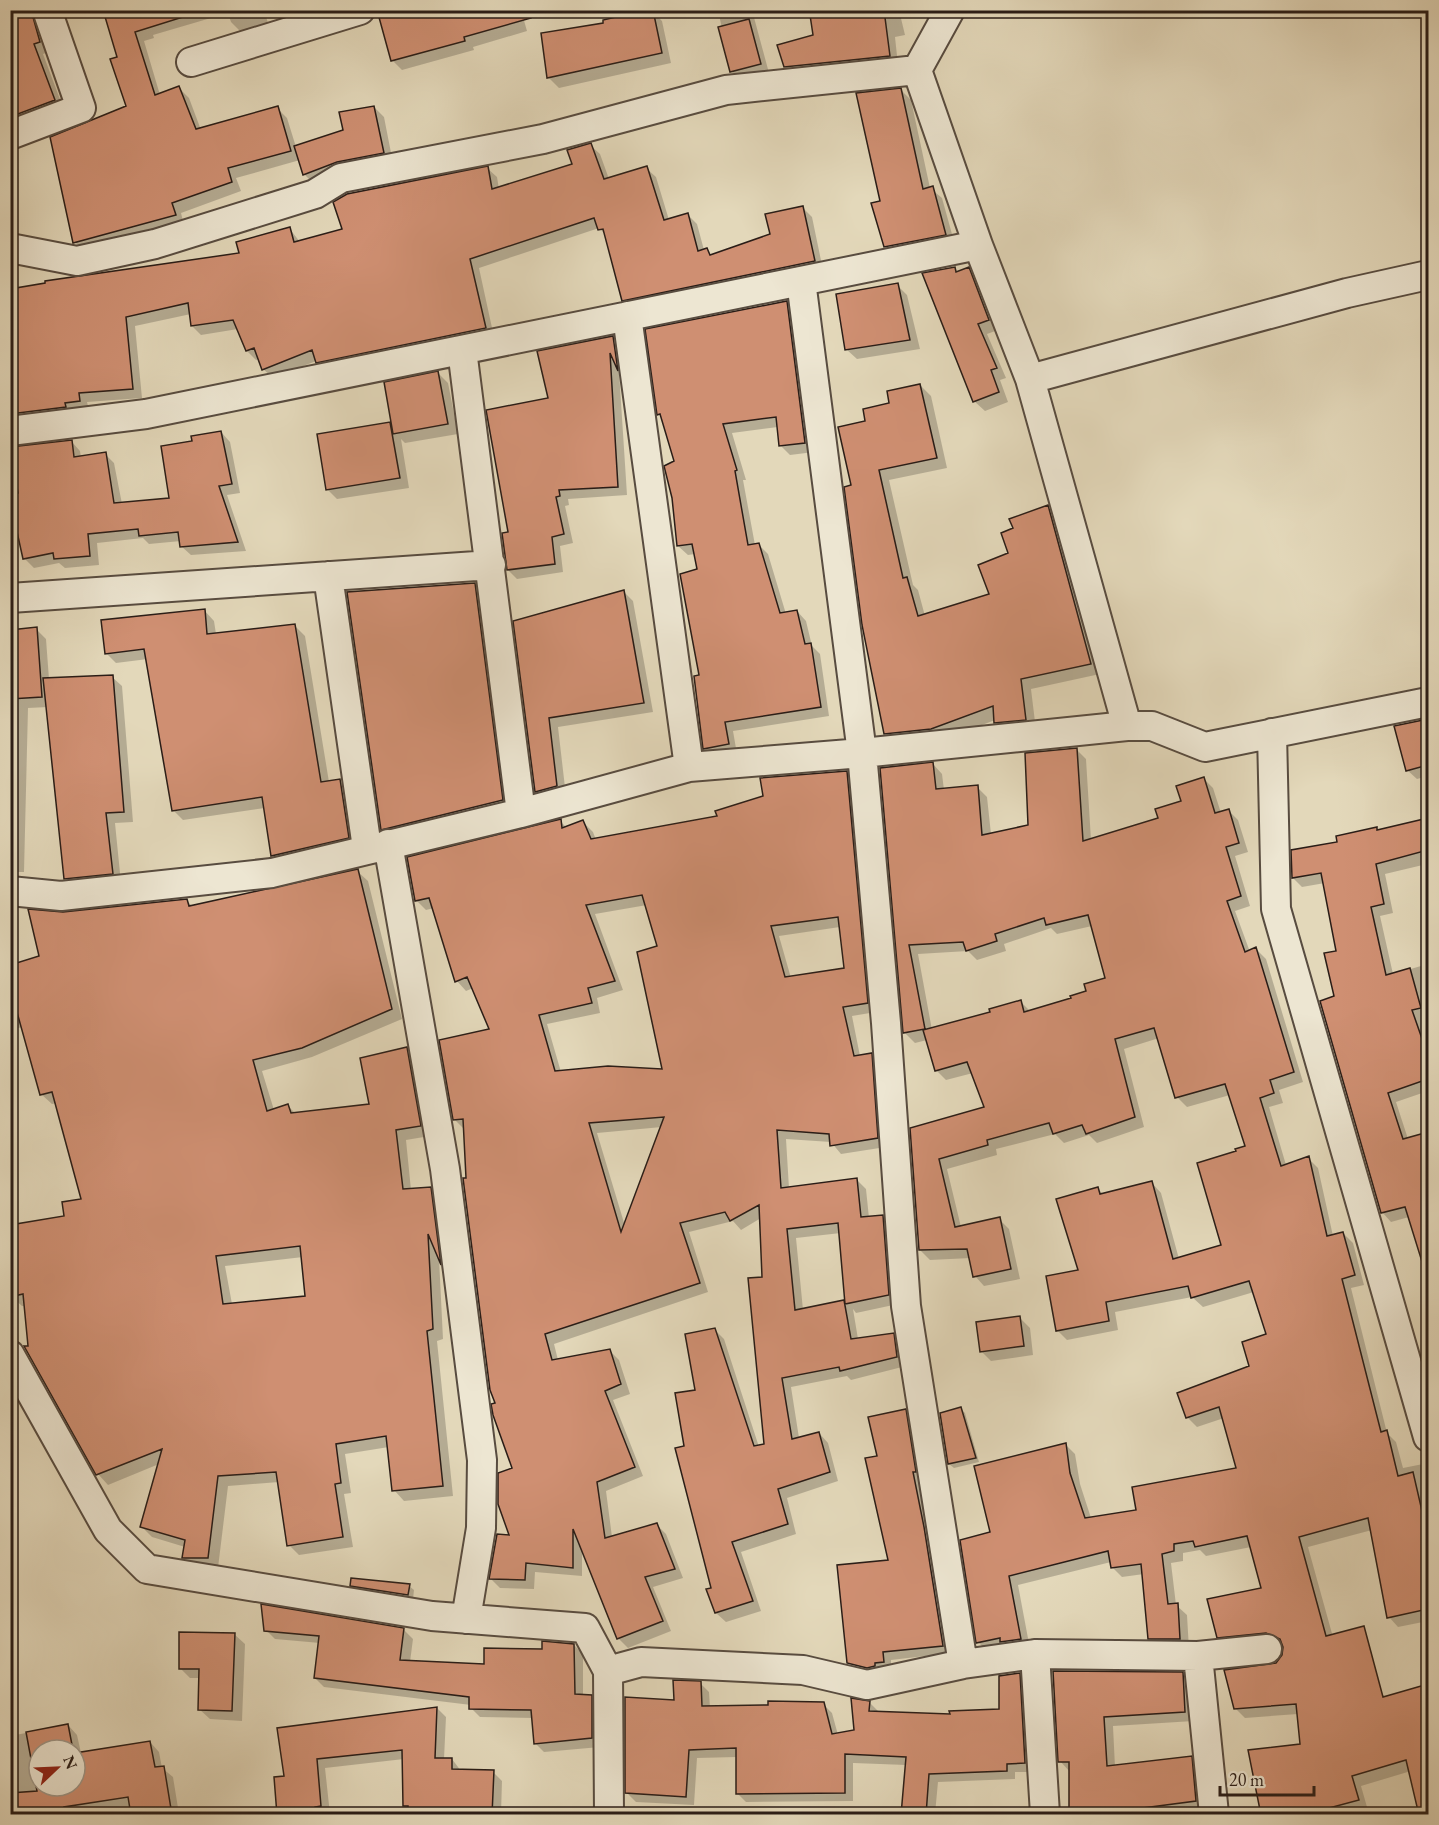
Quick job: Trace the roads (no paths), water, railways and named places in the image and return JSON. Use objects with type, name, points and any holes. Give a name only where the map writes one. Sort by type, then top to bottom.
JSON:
[{"type":"street","points":[[10,135],[81,108],[47,10]]},
{"type":"street","points":[[191,62],[360,10]]},
{"type":"street","points":[[950,10],[916,70],[978,245],[1030,379],[1127,726]]},
{"type":"street","points":[[10,248],[78,261],[165,241],[315,194],[341,178],[543,139],[726,90],[916,70]]},
{"type":"street","points":[[10,431],[146,414],[978,245]]},
{"type":"street","points":[[1030,379],[1347,293],[1428,275]]},
{"type":"street","points":[[801,281],[862,753],[886,1023],[906,1306],[963,1664]]},
{"type":"street","points":[[627,316],[689,767]]},
{"type":"street","points":[[462,350],[521,813]]},
{"type":"street","points":[[10,598],[491,565]]},
{"type":"street","points":[[328,576],[378,846],[445,1169],[482,1460],[481,1528],[466,1620]]},
{"type":"street","points":[[10,891],[61,896],[272,873],[521,813],[689,767],[862,753],[1127,726],[1152,726],[1205,747],[1428,702]]},
{"type":"street","points":[[1272,734],[1276,909],[1428,1437]]},
{"type":"street","points":[[10,1355],[108,1530],[147,1569],[466,1620],[585,1628],[608,1671],[609,1815]]},
{"type":"street","points":[[608,1671],[641,1662],[803,1670],[867,1686],[963,1664],[1035,1654],[1198,1656],[1267,1649]]},
{"type":"street","points":[[1035,1654],[1045,1815]]},
{"type":"street","points":[[1198,1656],[1215,1815]]}]
